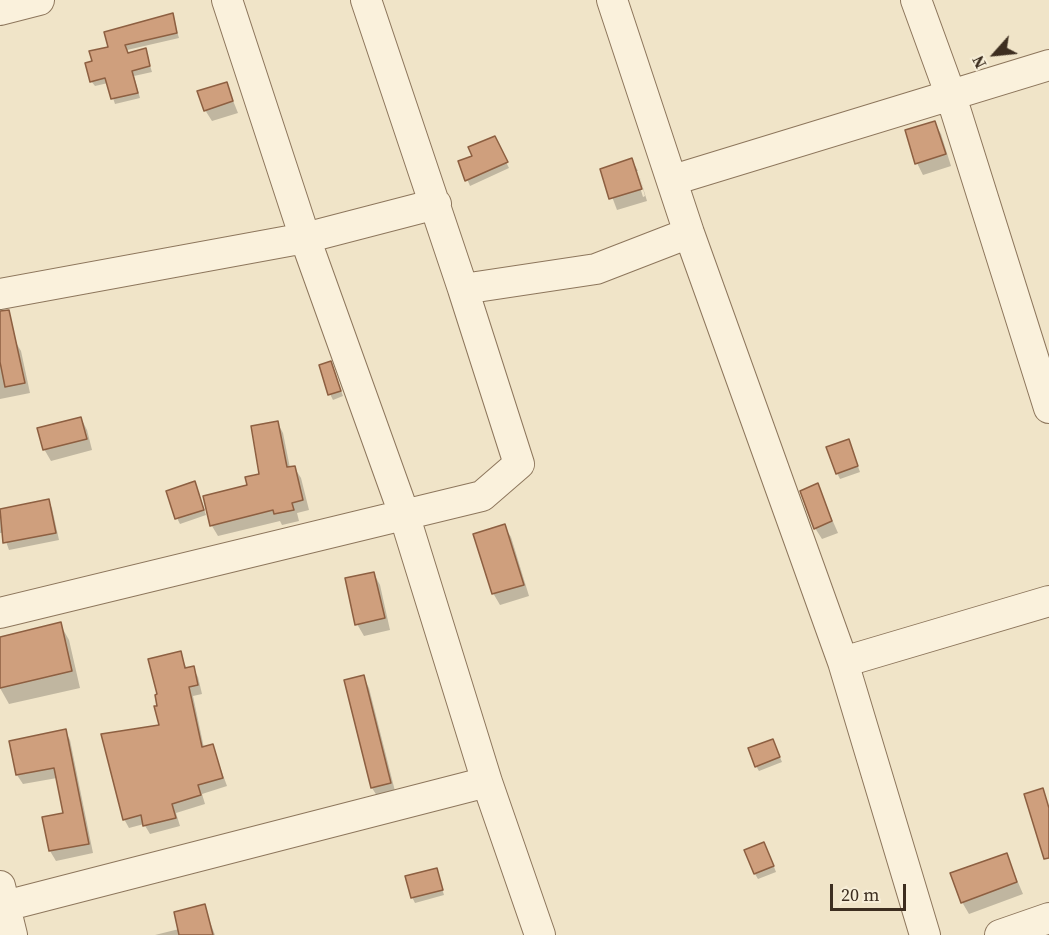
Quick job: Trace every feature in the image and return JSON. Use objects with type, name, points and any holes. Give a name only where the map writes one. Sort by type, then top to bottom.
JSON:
[{"type":"street","points":[[0,10],[39,0]]},
{"type":"street","points":[[227,0],[305,238],[404,514],[487,782],[540,935]]},
{"type":"street","points":[[0,613],[482,496],[519,464],[436,204],[366,0]]},
{"type":"street","points":[[612,0],[674,180],[689,233],[843,662],[926,935]]},
{"type":"street","points":[[916,0],[951,96],[1049,408]]},
{"type":"street","points":[[674,180],[1049,65]]},
{"type":"street","points":[[0,294],[305,238],[436,204]]},
{"type":"street","points":[[463,289],[596,270],[689,233]]},
{"type":"street","points":[[843,662],[1049,601]]},
{"type":"street","points":[[12,935],[3,896],[487,782]]},
{"type":"street","points":[[1000,935],[1049,918]]},
{"type":"building","points":[[173,13],[177,33],[125,45],[128,53],[146,48],[150,66],[132,71],[138,93],[111,99],[105,78],[90,82],[85,63],[92,61],[89,51],[108,47],[104,32]]},
{"type":"building","points":[[227,82],[233,101],[204,111],[197,91]]},
{"type":"building","points":[[935,121],[946,154],[915,164],[905,130]]},
{"type":"building","points":[[495,136],[508,162],[465,181],[458,161],[472,156],[468,147]]},
{"type":"building","points":[[632,158],[642,189],[609,199],[600,169]]},
{"type":"building","points":[[9,310],[25,383],[5,387],[0,362],[0,311]]},
{"type":"building","points":[[331,361],[341,391],[328,395],[319,365]]},
{"type":"building","points":[[81,417],[87,439],[43,450],[37,428]]},
{"type":"building","points":[[278,421],[287,467],[295,466],[303,500],[292,503],[294,510],[274,514],[273,510],[210,526],[203,496],[247,485],[245,477],[259,474],[251,426]]},
{"type":"building","points":[[849,439],[858,466],[836,474],[826,447]]},
{"type":"building","points":[[195,481],[204,510],[175,519],[166,491]]},
{"type":"building","points":[[818,483],[832,521],[814,529],[800,491]]},
{"type":"building","points":[[49,499],[56,533],[3,543],[0,509]]},
{"type":"building","points":[[505,524],[524,585],[492,594],[473,534]]},
{"type":"building","points":[[374,572],[385,618],[355,625],[345,578]]},
{"type":"building","points":[[61,622],[72,671],[0,688],[0,637]]},
{"type":"building","points":[[181,651],[185,668],[194,666],[198,685],[189,687],[202,747],[213,744],[223,778],[198,785],[201,795],[172,804],[176,818],[143,826],[141,815],[123,820],[101,734],[159,725],[154,706],[157,706],[155,695],[157,694],[148,659]]},
{"type":"building","points":[[364,675],[391,783],[371,788],[344,680]]},
{"type":"building","points":[[66,729],[89,844],[49,851],[42,817],[63,813],[54,768],[16,775],[9,741]]},
{"type":"building","points":[[773,739],[780,757],[755,767],[748,748]]},
{"type":"building","points":[[1043,788],[1049,808],[1049,858],[1044,859],[1024,794]]},
{"type":"building","points":[[764,842],[774,866],[754,874],[744,850]]},
{"type":"building","points":[[1007,853],[1017,882],[961,903],[950,873]]},
{"type":"building","points":[[437,868],[443,890],[411,898],[405,876]]},
{"type":"building","points":[[205,904],[213,935],[179,935],[174,912]]}]
